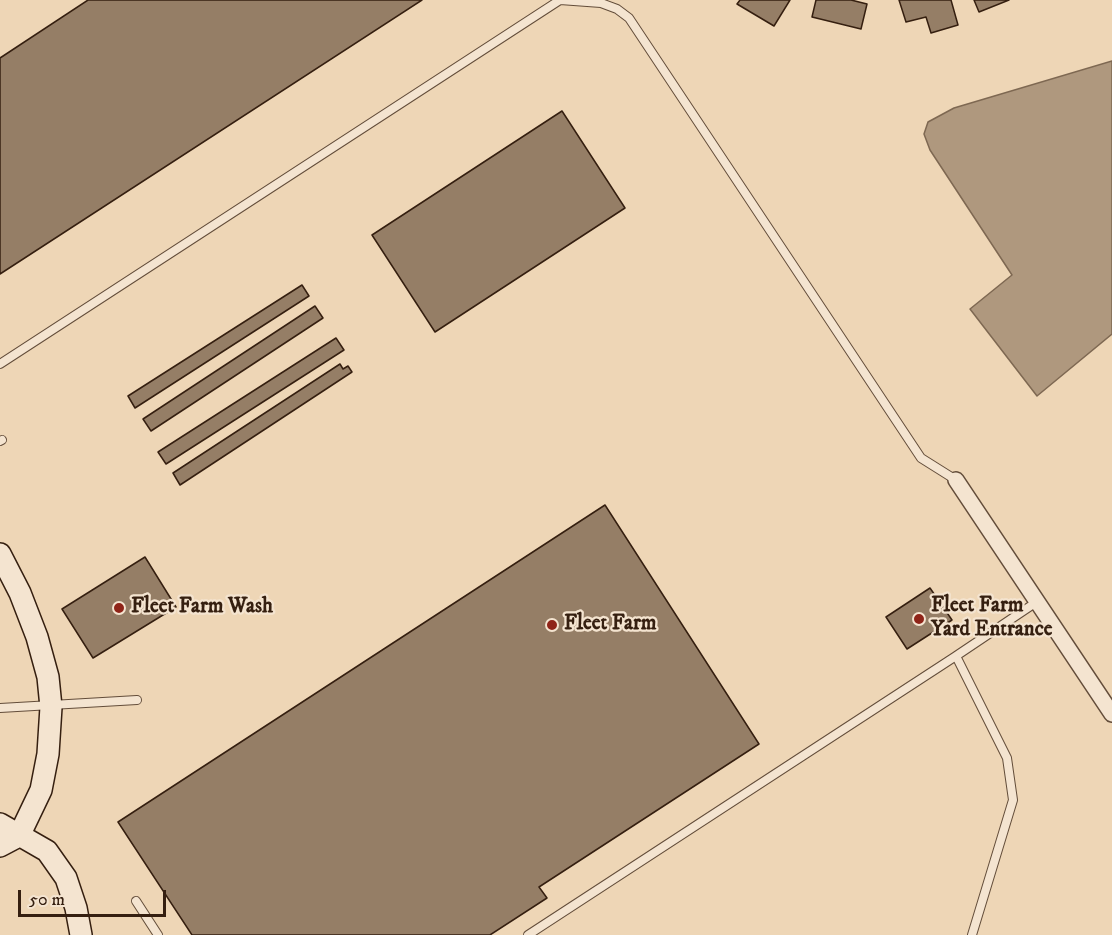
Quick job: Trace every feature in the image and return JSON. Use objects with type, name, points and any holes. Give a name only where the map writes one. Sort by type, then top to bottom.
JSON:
[{"type":"street","points":[[956,480],[1112,714]]},
{"type":"street","points":[[0,554],[20,593],[37,637],[48,676],[51,707],[48,754],[41,790],[19,836],[0,846]]},
{"type":"street","points":[[0,824],[47,851],[66,878],[76,908],[81,935]]},
{"type":"lane","points":[[0,364],[560,0],[601,3],[617,9],[629,18],[921,458],[956,480]]},
{"type":"lane","points":[[528,935],[1038,601]]},
{"type":"lane","points":[[956,656],[1007,758],[1013,800],[972,935]]},
{"type":"lane","points":[[0,708],[51,707],[138,700]]},
{"type":"lane","points":[[136,901],[158,935]]},
{"type":"shaded area","points":[[1112,61],[1112,334],[1037,396],[970,309],[1012,275],[930,150],[924,134],[928,122],[954,108]]},
{"type":"building","points":[[88,0],[422,0],[0,274],[0,58]]},
{"type":"building","points":[[740,0],[790,0],[774,26],[737,4]]},
{"type":"building","points":[[816,0],[851,0],[867,4],[861,29],[812,17]]},
{"type":"building","points":[[899,0],[951,0],[958,25],[931,33],[926,17],[906,22]]},
{"type":"building","points":[[974,0],[1009,0],[979,12]]},
{"type":"building","points":[[562,111],[625,208],[435,332],[372,235]]},
{"type":"building","points":[[302,285],[309,296],[135,408],[128,396]]},
{"type":"building","points":[[315,306],[323,318],[151,431],[143,419]]},
{"type":"building","points":[[336,338],[344,350],[166,464],[158,452]]},
{"type":"building","points":[[340,364],[343,369],[348,366],[352,372],[180,485],[173,473]]},
{"type":"building","name":"Fleet Farm","points":[[605,505],[759,744],[539,887],[547,898],[490,935],[192,935],[118,822]]},
{"type":"building","name":"Fleet Farm Wash","points":[[145,557],[176,607],[93,658],[62,609]]},
{"type":"building","name":"Fleet Farm Yard Entrance","points":[[930,588],[952,620],[907,649],[886,617]]},
{"type":"place","name":"Fleet Farm Wash","points":[[119,608]]},
{"type":"place","name":"Fleet Farm Yard Entrance","points":[[919,619]]},
{"type":"place","name":"Fleet Farm","points":[[552,625]]}]
